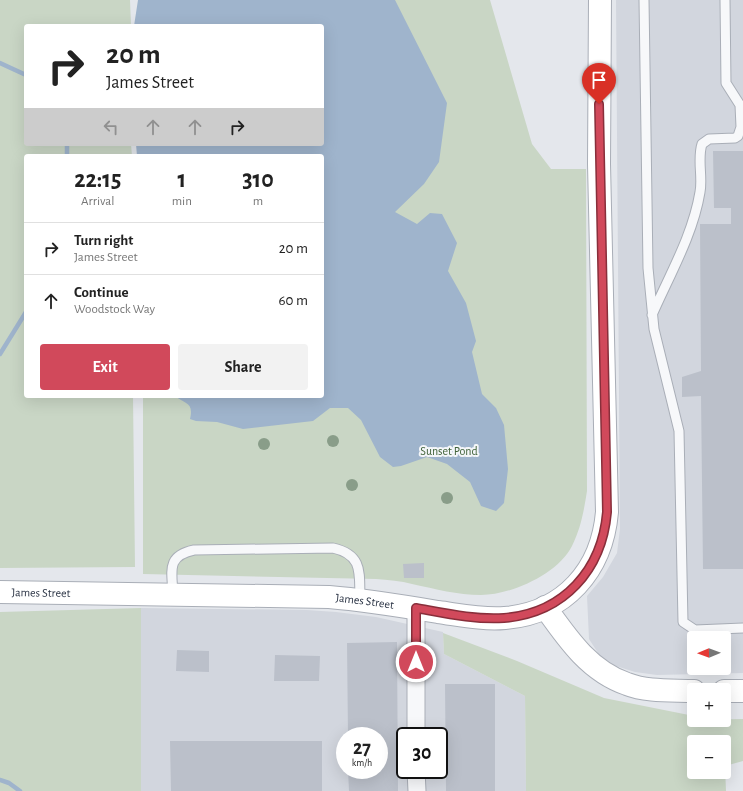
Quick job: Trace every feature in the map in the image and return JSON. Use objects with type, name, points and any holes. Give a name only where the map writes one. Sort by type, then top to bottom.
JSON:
[{"type":"main road","name":"James Street","points":[[0,592],[329,597],[470,616],[503,618],[515,617],[545,607],[561,598],[586,574],[601,547],[605,529],[606,504],[599,164],[600,0]]},
{"type":"main road","points":[[545,607],[571,642],[586,659],[603,674],[627,685],[655,689],[687,691]]},
{"type":"main road","points":[[731,691],[743,692]]},
{"type":"street","points":[[416,608],[416,727]]},
{"type":"street","points":[[416,779],[417,791]]},
{"type":"lane","points":[[644,0],[646,224],[652,316],[679,431],[683,622],[695,630],[743,628]]},
{"type":"lane","points":[[652,316],[686,239],[701,192],[702,144],[709,138],[729,138],[740,134],[740,105],[726,83],[725,0]]},
{"type":"lane","points":[[173,594],[172,567],[175,558],[182,553],[194,550],[333,548],[344,550],[352,555],[357,562],[360,600]]},
{"type":"shaded area","points":[[616,0],[743,0],[743,673],[731,673],[731,631],[687,631],[687,674],[657,675],[635,672],[616,666],[600,656],[589,639],[587,596],[603,577],[617,553],[620,529]]},
{"type":"shaded area","points":[[141,608],[307,610],[336,612],[376,617],[443,632],[444,654],[525,696],[526,791],[141,791]]},
{"type":"green space","points":[[0,0],[130,0],[131,24],[24,24],[24,146],[131,146],[132,154],[24,154],[24,398],[133,398],[135,567],[0,568]]},
{"type":"green space","name":"Sunset Pond","points":[[143,0],[490,0],[532,144],[551,169],[586,169],[587,491],[580,526],[572,546],[565,556],[545,574],[519,587],[493,594],[472,595],[438,590],[403,582],[376,579],[143,574],[143,398],[324,398],[324,154],[322,154],[322,146],[324,146],[324,24],[308,24]]},
{"type":"green space","points":[[141,608],[141,791],[0,791],[0,612]]},
{"type":"green space","points":[[443,633],[517,661],[604,698],[687,715],[687,727],[731,727],[731,719],[743,719],[743,761],[731,764],[731,735],[687,735],[687,779],[726,779],[726,791],[526,791],[525,696],[444,654]]},
{"type":"water","name":"Sunset Pond","points":[[138,0],[395,0],[447,103],[439,162],[424,184],[395,212],[417,224],[430,213],[442,214],[457,243],[448,271],[466,303],[476,341],[472,352],[482,394],[496,408],[504,425],[508,469],[504,503],[496,511],[481,506],[470,482],[447,464],[427,457],[401,466],[393,467],[380,457],[361,420],[348,408],[330,408],[313,421],[243,429],[217,422],[196,421],[190,419],[190,406],[178,398],[324,398],[324,154],[137,154],[136,146],[324,146],[324,24],[134,24]]},
{"type":"building","points":[[713,151],[743,151],[743,569],[703,569],[701,396],[682,397],[682,377],[701,371],[700,224],[731,224],[731,208],[714,208]]},
{"type":"building","points":[[424,563],[424,578],[404,578],[403,564]]},
{"type":"building","points":[[397,642],[396,779],[398,779],[398,791],[349,791],[348,779],[388,779],[388,727],[348,727],[347,643]]},
{"type":"building","points":[[177,650],[209,651],[209,672],[176,671]]},
{"type":"building","points":[[275,655],[320,656],[319,681],[274,681]]},
{"type":"building","points":[[445,684],[495,684],[495,791],[446,791],[446,779],[448,779],[448,727],[445,727]]},
{"type":"building","points":[[170,741],[322,741],[322,791],[171,791]]},
{"type":"waterway","points":[[0,63],[24,74]]},
{"type":"waterway","points":[[67,146],[67,154]]},
{"type":"waterway","points":[[0,354],[24,315]]},
{"type":"waterway","points":[[0,780],[9,783],[20,791]]},
{"type":"route","points":[[416,662],[416,608],[491,618],[515,617],[531,613],[561,598],[575,586],[586,574],[601,547],[607,512],[599,104]]}]
